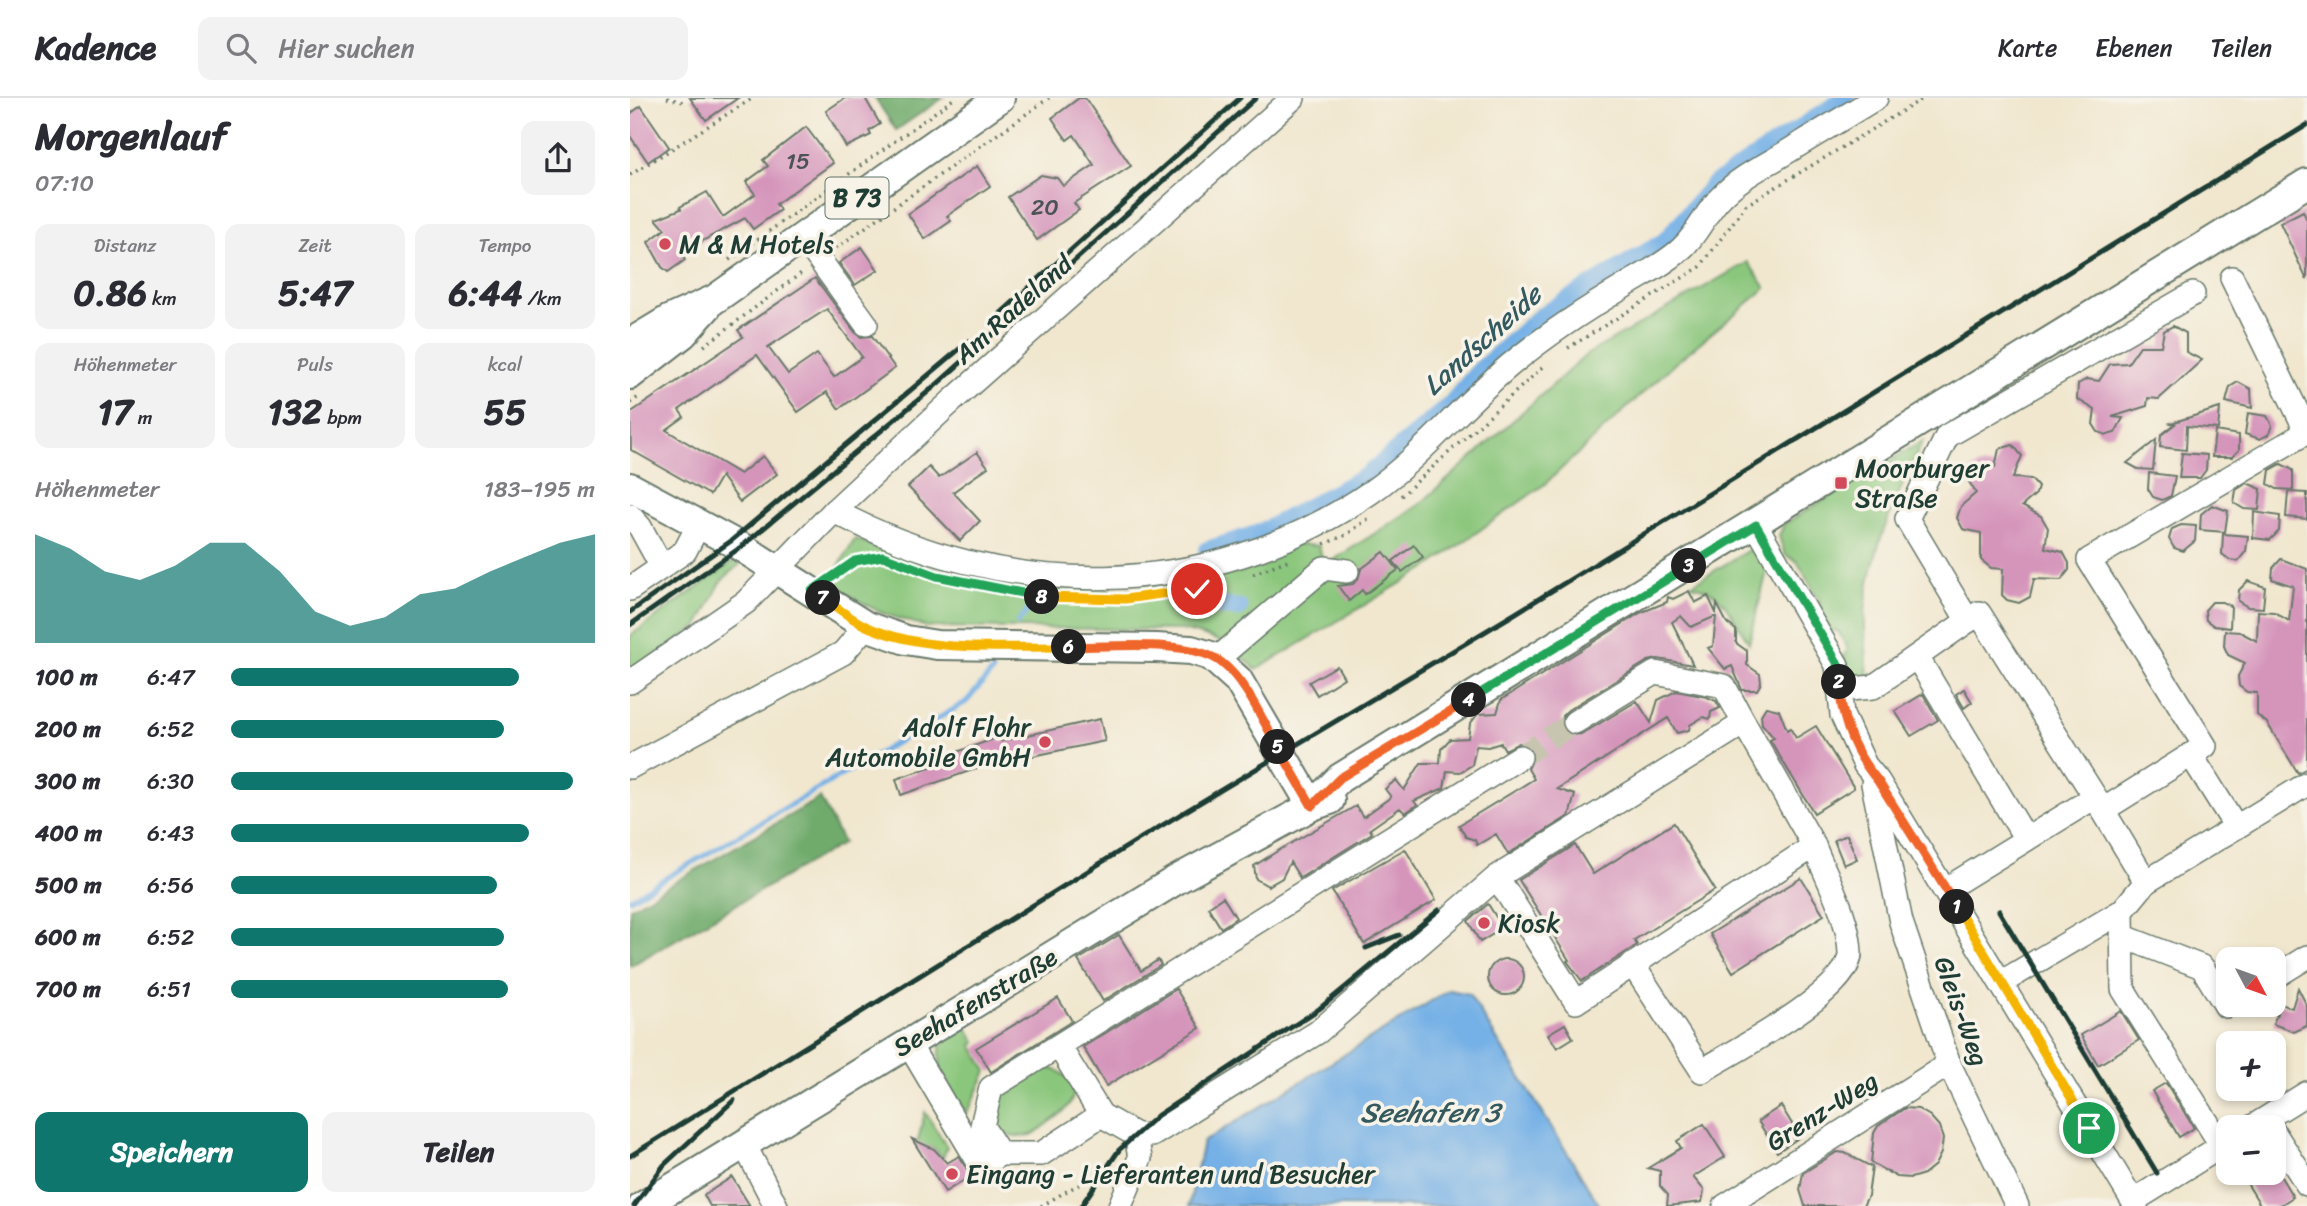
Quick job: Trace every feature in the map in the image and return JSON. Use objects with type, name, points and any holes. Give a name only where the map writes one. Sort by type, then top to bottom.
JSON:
[{"type":"main road","name":"B 73","points":[[630,343],[670,319],[715,299],[1000,98]]},
{"type":"main road","points":[[630,487],[778,570],[866,626],[906,640],[937,645],[1171,648],[1199,651],[1217,659],[1238,680],[1312,806],[1340,778],[1756,525],[2307,183]]},
{"type":"main road","name":"B 73","points":[[630,375],[683,334],[715,299]]},
{"type":"main road","name":"Seehafenstraße","points":[[643,1206],[1176,880],[1312,806]]},
{"type":"street","name":"Am Radeland","points":[[630,682],[746,602],[834,511],[953,400],[1293,98]]},
{"type":"street","points":[[834,511],[888,539],[938,556],[1027,576],[1082,578],[1180,572],[1268,546],[1327,519],[1378,486],[1438,436],[1501,372],[1545,337],[1681,250],[1722,195],[1747,176],[1876,98]]},
{"type":"street","points":[[803,237],[866,324]]},
{"type":"street","points":[[1946,889],[2026,839],[2205,746],[2089,560],[2307,432],[2232,278]]},
{"type":"street","points":[[1968,621],[1907,519],[1947,436],[2193,294]]},
{"type":"street","points":[[630,516],[640,527],[662,567]]},
{"type":"street","points":[[630,589],[685,551],[699,524]]},
{"type":"street","points":[[1756,525],[1838,664],[1842,715],[1869,774],[1878,781],[1946,889],[2134,1203],[2216,1150]]},
{"type":"street","points":[[1217,659],[1324,568],[1347,571]]},
{"type":"street","points":[[1839,690],[1866,690],[1979,613],[2146,882]]},
{"type":"street","points":[[630,766],[843,653],[866,626]]},
{"type":"street","points":[[1917,657],[2026,839]]},
{"type":"street","points":[[1575,722],[1655,673],[1724,686],[1814,846],[1845,925],[1850,955],[1845,972],[1802,1010],[1702,1070],[1633,965]]},
{"type":"street","points":[[1059,1046],[1101,1115],[1136,1135],[1152,1135],[1318,1032],[1497,877],[1744,723]]},
{"type":"street","points":[[2191,755],[2236,827]]},
{"type":"street","points":[[1000,1154],[982,1125],[991,1088],[1520,757]]},
{"type":"street","name":"Gleis-Weg","points":[[1869,774],[1901,922],[1948,1064],[2017,1206]]},
{"type":"street","points":[[2002,982],[2122,911],[2146,882],[2307,784]]},
{"type":"street","points":[[1497,877],[1576,1002],[1814,846]]},
{"type":"street","points":[[2122,911],[2123,989],[2216,1130]]},
{"type":"street","points":[[2122,936],[2202,967],[2216,990]]},
{"type":"street","points":[[2286,970],[2307,957]]},
{"type":"street","points":[[908,1043],[981,1166],[1000,1154],[1041,1154],[1101,1115]]},
{"type":"street","name":"Grenz-Weg","points":[[1725,1206],[1948,1064]]},
{"type":"street","points":[[2279,1115],[2307,1093]]},
{"type":"street","points":[[1120,1206],[1140,1158],[1136,1135]]},
{"type":"street","points":[[744,1144],[776,1206]]},
{"type":"street","points":[[2286,1155],[2307,1184]]},
{"type":"path","points":[[667,98],[683,102]]},
{"type":"path","points":[[630,175],[753,98]]},
{"type":"path","points":[[728,260],[955,98]]},
{"type":"path","points":[[1564,351],[1700,267],[1746,205],[1924,98]]},
{"type":"path","points":[[1390,504],[1412,488],[1552,358]]},
{"type":"path","points":[[1319,547],[1346,535],[1379,511]]},
{"type":"path","points":[[812,591],[855,561],[883,556],[894,560]]},
{"type":"path","points":[[1249,575],[1296,556]]},
{"type":"path","points":[[915,568],[950,579]]},
{"type":"path","points":[[1173,592],[1236,578]]},
{"type":"path","points":[[1012,592],[1037,597],[1087,598]]},
{"type":"path","points":[[1100,599],[1161,594]]},
{"type":"path","points":[[1041,1206],[1100,1177],[1130,1182]]},
{"type":"green space","points":[[875,98],[943,98],[896,130]]},
{"type":"green space","points":[[1748,262],[1766,288],[1673,365],[1545,484],[1428,567],[1256,670],[1239,653],[1223,643],[1182,630],[927,627],[882,613],[828,584],[855,539],[938,570],[1005,584],[1063,590],[1136,590],[1203,578],[1295,544],[1319,546],[1324,566],[1419,505],[1586,355]]},
{"type":"green space","points":[[1923,441],[1886,525],[1872,569],[1865,614],[1868,679],[1849,684],[1844,656],[1848,649],[1838,631],[1828,630],[1817,611],[1820,602],[1797,561],[1785,555],[1779,536],[1784,524]]},
{"type":"green space","points":[[1752,548],[1766,561],[1767,571],[1749,643],[1719,598],[1702,587],[1691,585]]},
{"type":"green space","points":[[734,561],[740,564],[722,580],[698,626],[630,673],[630,636]]},
{"type":"green space","points":[[820,798],[843,843],[630,966],[630,908]]},
{"type":"green space","points":[[966,1026],[976,1043],[972,1045],[987,1071],[967,1114],[946,1081],[940,1064],[941,1044]]},
{"type":"green space","points":[[1048,1067],[1068,1079],[1073,1086],[1072,1100],[1060,1115],[1031,1135],[1003,1134],[998,1109],[1006,1088],[1024,1074]]},
{"type":"green space","points":[[925,1112],[947,1147],[943,1158],[934,1149],[917,1144]]},
{"type":"water","name":"Seehafen 3","points":[[1449,990],[1469,994],[1600,1206],[1189,1206],[1203,1142]]},
{"type":"building","points":[[690,98],[738,98],[706,120]]},
{"type":"building","points":[[845,98],[865,98],[880,124],[869,131],[871,135],[846,147],[826,111]]},
{"type":"building","points":[[1079,98],[1085,98],[1131,166],[1074,203],[1079,210],[1037,240],[1008,197],[1041,175],[1057,178],[1063,186],[1094,165],[1074,135],[1067,140],[1052,118]]},
{"type":"building","points":[[641,106],[669,147],[648,162],[630,136],[630,114]]},
{"type":"building","points":[[806,127],[833,163],[776,204],[780,210],[753,229],[745,218],[680,253],[685,260],[668,272],[662,267],[648,242],[665,229],[656,219],[681,209],[680,207],[707,192],[723,217],[755,194],[746,182],[768,166],[763,160]]},
{"type":"building","points":[[977,166],[990,186],[947,216],[951,221],[925,239],[908,214]]},
{"type":"building","points":[[2303,211],[2307,220],[2307,280],[2280,223]]},
{"type":"building","points":[[862,247],[878,270],[855,285],[839,263]]},
{"type":"building","points":[[815,278],[855,332],[861,337],[872,336],[895,368],[839,409],[827,392],[798,412],[757,355],[679,410],[684,417],[666,430],[740,474],[763,456],[777,474],[740,502],[721,476],[710,495],[631,450],[630,413],[743,337],[738,330]],"holes":[[[827,309],[862,357],[834,377],[817,354],[788,374],[768,347]]]},
{"type":"building","points":[[2173,326],[2186,333],[2186,352],[2202,360],[2159,399],[2148,398],[2147,406],[2112,417],[2123,418],[2115,433],[2107,435],[2098,432],[2093,424],[2095,410],[2077,399],[2078,384],[2087,379],[2099,381],[2110,364],[2128,363],[2140,346],[2161,346],[2164,331]]},
{"type":"building","points":[[2238,382],[2251,389],[2252,408],[2226,402],[2230,387]]},
{"type":"building","points":[[2220,408],[2218,429],[2187,426],[2186,450],[2160,447],[2161,435],[2175,424],[2171,423]]},
{"type":"building","points":[[2248,413],[2267,416],[2272,425],[2269,434],[2260,439],[2245,434]]},
{"type":"building","points":[[2215,431],[2239,435],[2239,450],[2232,457],[2212,457]]},
{"type":"building","points":[[2156,440],[2153,470],[2138,469],[2127,463]]},
{"type":"building","points":[[2013,445],[2022,456],[2013,478],[2031,479],[2038,487],[2036,494],[2022,506],[2041,516],[2048,528],[2045,548],[2063,552],[2069,563],[2069,570],[2061,580],[2034,579],[2030,597],[2019,603],[2007,600],[2002,595],[2003,569],[1991,568],[1981,560],[1981,533],[1963,529],[1957,518],[1961,506],[1976,493],[1968,480],[1971,470],[1979,465],[1995,467],[1999,449]]},
{"type":"building","points":[[977,452],[988,467],[953,492],[980,521],[960,541],[908,487],[929,467],[939,478]]},
{"type":"building","points":[[2182,453],[2207,455],[2206,470],[2200,478],[2179,478]]},
{"type":"building","points":[[2281,464],[2293,470],[2293,490],[2277,489],[2268,484],[2270,470]]},
{"type":"building","points":[[2149,473],[2175,476],[2171,496],[2162,500],[2153,497],[2148,489]]},
{"type":"building","points":[[2247,483],[2261,489],[2259,510],[2244,509],[2234,503],[2236,490]]},
{"type":"building","points":[[2288,492],[2307,493],[2307,519],[2286,517]]},
{"type":"building","points":[[2212,505],[2228,511],[2225,532],[2200,530],[2201,514]]},
{"type":"building","points":[[2254,512],[2280,516],[2279,531],[2270,540],[2253,538]]},
{"type":"building","points":[[2181,525],[2196,526],[2195,541],[2183,551],[2174,548],[2169,539],[2172,529]]},
{"type":"building","points":[[2223,534],[2248,536],[2246,551],[2238,561],[2230,560],[2222,554]]},
{"type":"building","points":[[1414,545],[1423,557],[1402,572],[1393,561]]},
{"type":"building","points":[[1384,552],[1398,570],[1365,594],[1362,590],[1349,601],[1338,586],[1353,584],[1361,569]]},
{"type":"building","points":[[2281,559],[2307,569],[2307,768],[2298,773],[2267,723],[2257,715],[2257,693],[2247,692],[2239,686],[2238,676],[2245,663],[2228,655],[2224,646],[2225,631],[2240,632],[2257,641],[2258,611],[2274,612],[2289,621],[2293,586],[2272,579],[2273,568]]},
{"type":"building","points":[[2248,581],[2265,587],[2263,608],[2248,607],[2238,601],[2239,590]]},
{"type":"building","points":[[1689,591],[1695,603],[1708,596],[1716,613],[1717,604],[1727,623],[1736,630],[1736,643],[1747,651],[1747,665],[1760,674],[1761,683],[1757,690],[1742,690],[1732,666],[1725,669],[1708,648],[1713,646],[1716,616],[1691,627],[1681,616],[1672,622],[1693,665],[1658,659],[1648,661],[1568,710],[1562,716],[1563,729],[1569,735],[1582,734],[1637,701],[1651,723],[1658,700],[1676,691],[1707,697],[1716,701],[1720,708],[1711,712],[1710,719],[1703,717],[1690,725],[1689,730],[1677,733],[1668,718],[1557,789],[1575,795],[1569,816],[1508,854],[1496,834],[1477,845],[1475,840],[1466,837],[1459,825],[1534,779],[1528,769],[1534,756],[1527,745],[1519,743],[1505,750],[1501,743],[1488,747],[1476,746],[1472,765],[1460,772],[1447,771],[1444,788],[1414,801],[1417,805],[1405,813],[1400,808],[1370,829],[1372,833],[1300,878],[1290,862],[1282,878],[1268,886],[1256,879],[1254,866],[1276,852],[1356,806],[1363,817],[1391,797],[1385,789],[1396,780],[1404,790],[1421,763],[1440,763],[1441,749],[1450,739],[1468,738],[1470,724],[1478,714],[1497,713],[1501,700],[1640,613],[1667,602],[1668,597],[1673,599]]},
{"type":"building","points":[[2212,602],[2231,606],[2230,628],[2214,626],[2206,620],[2205,610]]},
{"type":"building","points":[[1337,666],[1344,678],[1317,695],[1309,682]]},
{"type":"building","points":[[1964,689],[1972,702],[1964,708],[1956,694]]},
{"type":"building","points":[[1923,694],[1938,720],[1911,736],[1895,711]]},
{"type":"building","points":[[1766,707],[1779,710],[1787,730],[1790,728],[1796,738],[1816,726],[1854,788],[1814,813],[1770,740],[1774,738],[1762,724],[1761,715]]},
{"type":"building","points":[[1100,719],[1105,741],[1028,757],[1027,751],[901,795],[896,779],[936,765],[934,760],[999,737],[1001,741]]},
{"type":"building","points":[[1674,823],[1715,890],[1634,940],[1637,945],[1582,981],[1567,961],[1569,960],[1519,880],[1575,845],[1593,874]]},
{"type":"building","points":[[1847,835],[1857,859],[1844,865],[1834,840]]},
{"type":"building","points":[[1405,849],[1436,900],[1364,944],[1332,891]]},
{"type":"building","points":[[1801,878],[1824,915],[1733,972],[1710,934]]},
{"type":"building","points":[[1223,897],[1236,918],[1221,928],[1208,907]]},
{"type":"building","name":"Kiosk","points":[[1488,904],[1503,928],[1480,942],[1468,921]]},
{"type":"building","points":[[1119,935],[1141,971],[1158,960],[1161,965],[1103,1001],[1078,960]]},
{"type":"building","points":[[1506,959],[1518,965],[1524,977],[1518,989],[1506,995],[1494,989],[1488,977],[1494,965]]},
{"type":"building","points":[[2298,988],[2307,1006],[2307,1026],[2294,1032],[2273,1024],[2276,1017],[2286,1017],[2286,1006],[2292,1008]]},
{"type":"building","points":[[1176,989],[1200,1028],[1106,1086],[1083,1047]]},
{"type":"building","points":[[1058,998],[1072,1021],[991,1072],[976,1048]]},
{"type":"building","points":[[2121,1011],[2139,1040],[2098,1065],[2081,1035]]},
{"type":"building","points":[[1565,1024],[1573,1038],[1557,1048],[1548,1034]]},
{"type":"building","points":[[2166,1083],[2194,1128],[2179,1137],[2152,1091]]},
{"type":"building","points":[[1781,1106],[1800,1137],[1777,1152],[1758,1121]]},
{"type":"building","points":[[1905,1108],[1918,1109],[1930,1116],[1939,1126],[1943,1139],[1941,1153],[1935,1165],[1924,1174],[1911,1178],[1897,1177],[1871,1163],[1874,1133],[1878,1126]]},
{"type":"building","points":[[1704,1124],[1725,1157],[1693,1177],[1704,1190],[1702,1202],[1667,1206],[1668,1195],[1660,1186],[1660,1171],[1648,1168],[1681,1148],[1677,1141]]},
{"type":"building","name":"Eingang - Lieferanten und Besucher","points":[[912,1139],[934,1149],[947,1163],[959,1156],[971,1176],[945,1192]]},
{"type":"building","points":[[1837,1152],[1845,1153],[1872,1167],[1868,1196],[1863,1206],[1805,1206],[1800,1190],[1803,1173]]},
{"type":"building","points":[[732,1177],[750,1206],[710,1206],[704,1195]]},
{"type":"building","points":[[2248,1185],[2286,1185],[2293,1197],[2279,1206],[2261,1206]]},
{"type":"waterway","name":"Landscheide","points":[[1207,550],[1262,532],[1366,476],[1450,405],[1478,372],[1541,316],[1665,241],[1713,185],[1846,98]]},
{"type":"waterway","name":"Landscheide","points":[[1214,598],[1215,605],[1239,608]]},
{"type":"waterway","points":[[1196,609],[1215,605]]},
{"type":"waterway","points":[[1018,623],[1030,607],[1041,608]]},
{"type":"waterway","points":[[630,899],[966,702],[993,671]]},
{"type":"tunnel","points":[[1520,757],[1575,722]]},
{"type":"railway","points":[[1001,313],[1240,98]]},
{"type":"railway","points":[[630,625],[741,547],[935,386],[1256,98]]},
{"type":"railway","points":[[630,1156],[1136,841],[1511,616],[2307,125]]},
{"type":"railway","points":[[630,612],[731,541],[969,341]]},
{"type":"railway","points":[[1081,1206],[1119,1150],[1158,1115],[1319,1009],[1439,910]]},
{"type":"railway","points":[[1999,911],[2157,1173]]},
{"type":"railway","points":[[1366,948],[1399,935]]},
{"type":"railway","points":[[634,1206],[664,1165],[734,1100]]},
{"type":"place","name":"M & M Hotels","points":[[665,244]]},
{"type":"place","name":"Moorburger Straße","points":[[1841,483]]},
{"type":"place","name":"Adolf Flohr Automobile GmbH","points":[[1045,742]]},
{"type":"place","name":"Kiosk","points":[[1484,923]]},
{"type":"place","name":"Eingang - Lieferanten und Besucher","points":[[952,1174]]},
{"type":"route","points":[[1197,589],[1125,599],[1037,597],[937,576],[883,556],[855,561],[812,591],[866,626],[906,640],[937,645],[1171,648],[1199,651],[1211,656],[1223,663],[1238,680],[1312,806],[1340,778],[1756,525],[1838,664],[1842,715],[1865,765],[1878,781],[1946,889],[2089,1128]]}]
